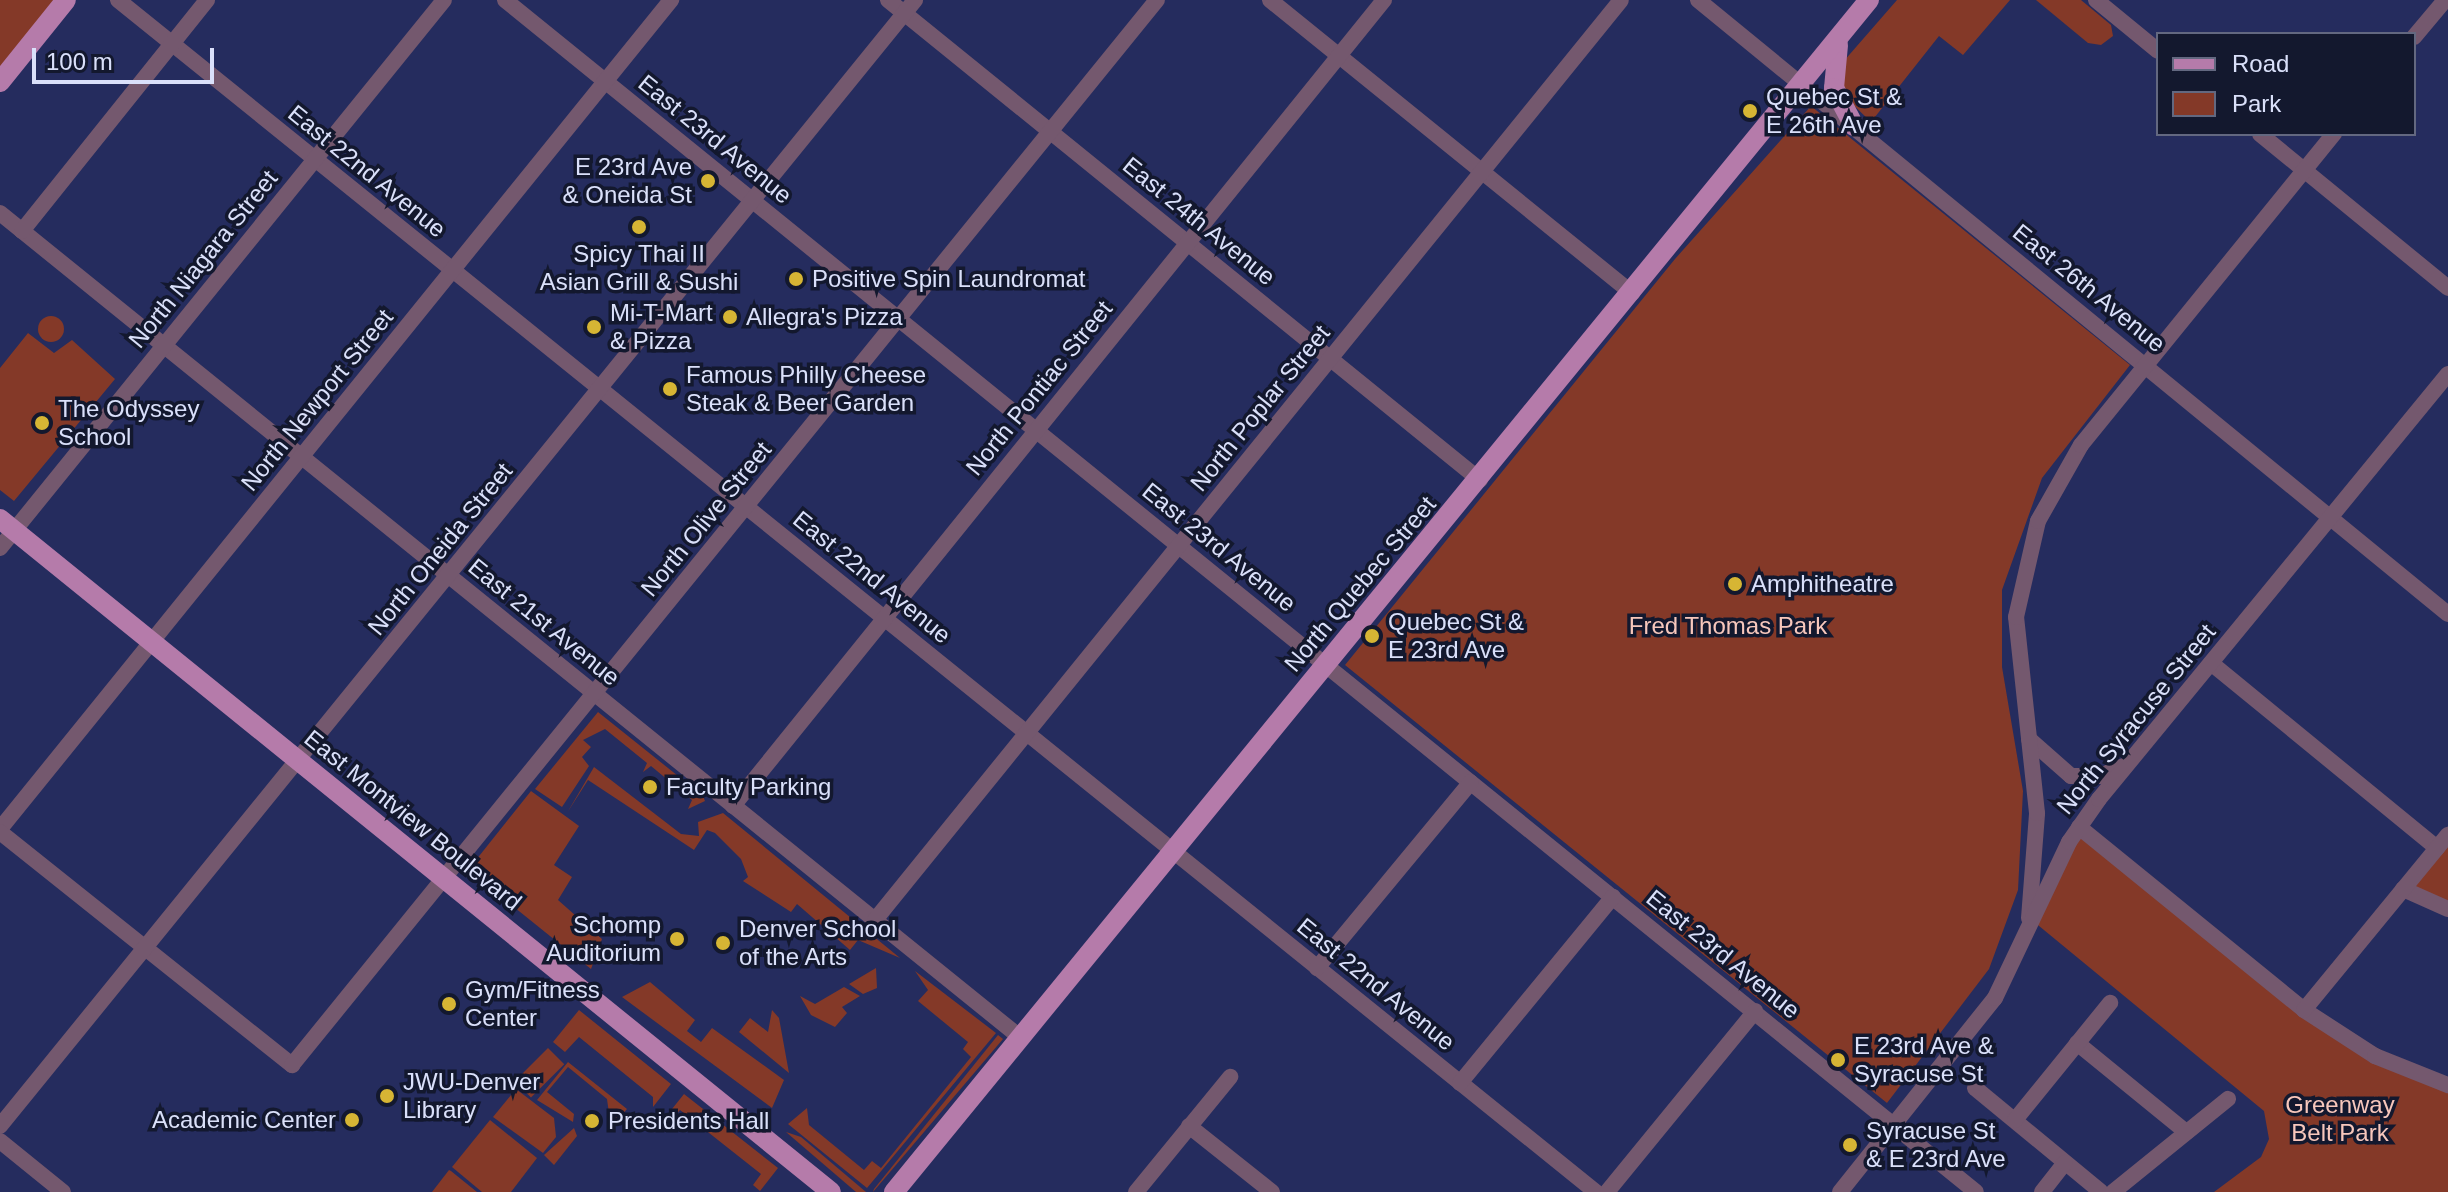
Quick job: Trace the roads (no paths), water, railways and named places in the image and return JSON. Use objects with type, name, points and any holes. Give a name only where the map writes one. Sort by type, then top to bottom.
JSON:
[{"type":"main road","points":[[0,82],[66,0]]},
{"type":"main road","name":"North Quebec Street","points":[[894,1192],[1804,85],[1867,4],[1886,0]]},
{"type":"main road","points":[[1839,42],[1834,88],[1854,126]]},
{"type":"main road","name":"East Montview Boulevard","points":[[7,525],[831,1192]]},
{"type":"street","name":"East 22nd Avenue","points":[[118,0],[1596,1192]]},
{"type":"street","points":[[22,231],[207,0]]},
{"type":"street","name":"North Niagara Street","points":[[0,548],[7,525],[164,346],[444,0]]},
{"type":"street","name":"East 23rd Avenue","points":[[505,0],[1976,1192]]},
{"type":"street","name":"North Newport Street","points":[[0,830],[671,0]]},
{"type":"street","name":"East 24th Avenue","points":[[888,0],[910,7],[1050,131],[1480,480]]},
{"type":"street","name":"North Olive Street","points":[[145,947],[292,1065],[1157,0]]},
{"type":"street","points":[[1270,0],[1632,293]]},
{"type":"street","name":"North Pontiac Street","points":[[733,806],[1384,0]]},
{"type":"street","name":"North Poplar Street","points":[[875,920],[1621,0]]},
{"type":"street","name":"East 26th Avenue","points":[[1698,0],[2447,612]]},
{"type":"street","points":[[2096,0],[2156,49]]},
{"type":"street","points":[[2416,35],[2445,0]]},
{"type":"street","name":"North Oneida Street","points":[[0,1126],[910,7]]},
{"type":"street","points":[[2262,136],[2448,288]]},
{"type":"street","points":[[2026,938],[2037,822],[2015,638],[2029,546],[2070,460],[2332,136]]},
{"type":"street","name":"East 21st Avenue","points":[[0,213],[1021,1038]]},
{"type":"street","name":"North Syracuse Street","points":[[1840,1192],[1988,1008],[2026,938],[2079,827],[2448,374]]},
{"type":"street","points":[[2211,663],[2443,841],[2304,1010]]},
{"type":"street","points":[[2026,734],[2046,761],[2071,776],[2100,776],[2129,763]]},
{"type":"street","points":[[1317,968],[1471,782]]},
{"type":"street","points":[[2079,827],[2304,1010],[2375,1056],[2448,1085]]},
{"type":"street","points":[[0,830],[145,947]]},
{"type":"street","points":[[2403,889],[2448,909]]},
{"type":"street","points":[[1460,1083],[1613,897]]},
{"type":"street","points":[[2015,1120],[2110,1003]]},
{"type":"street","points":[[1607,1192],[1755,1011]]},
{"type":"street","points":[[2077,1043],[2186,1132]]},
{"type":"street","points":[[1136,1192],[1230,1077]]},
{"type":"street","points":[[1975,1088],[2101,1192]]},
{"type":"street","points":[[2113,1192],[2228,1099]]},
{"type":"street","points":[[1189,1126],[1272,1192]]},
{"type":"street","points":[[0,1141],[63,1192]]},
{"type":"street","points":[[2042,1192],[2065,1163]]},
{"type":"place","name":"Quebec St & E 26th Ave","points":[[1750,111]]},
{"type":"place","name":"E 23rd Ave & Oneida St","points":[[708,181]]},
{"type":"place","name":"Spicy Thai II Asian Grill & Sushi","points":[[639,227]]},
{"type":"place","name":"Positive Spin Laundromat","points":[[796,279]]},
{"type":"place","name":"Allegra's Pizza","points":[[730,317]]},
{"type":"place","name":"Mi-T-Mart & Pizza","points":[[594,327]]},
{"type":"place","name":"Famous Philly Cheese Steak & Beer Garden","points":[[670,389]]},
{"type":"place","name":"The Odyssey School","points":[[42,423]]},
{"type":"place","name":"Amphitheatre","points":[[1735,584]]},
{"type":"place","name":"Quebec St & E 23rd Ave","points":[[1372,636]]},
{"type":"place","name":"Faculty Parking","points":[[650,787]]},
{"type":"place","name":"Schomp Auditorium","points":[[677,939]]},
{"type":"place","name":"Denver School of the Arts","points":[[723,943]]},
{"type":"place","name":"Gym/Fitness Center","points":[[449,1004]]},
{"type":"place","name":"E 23rd Ave & Syracuse St","points":[[1838,1060]]},
{"type":"place","name":"JWU-Denver Library","points":[[387,1096]]},
{"type":"place","name":"Academic Center","points":[[352,1120]]},
{"type":"place","name":"Presidents Hall","points":[[592,1121]]},
{"type":"place","name":"Syracuse St & E 23rd Ave","points":[[1850,1145]]},
{"type":"park label","name":"Fred Thomas Park","points":[[1728,626]]},
{"type":"park label","name":"Greenway Belt Park","points":[[2340,1119]]}]
